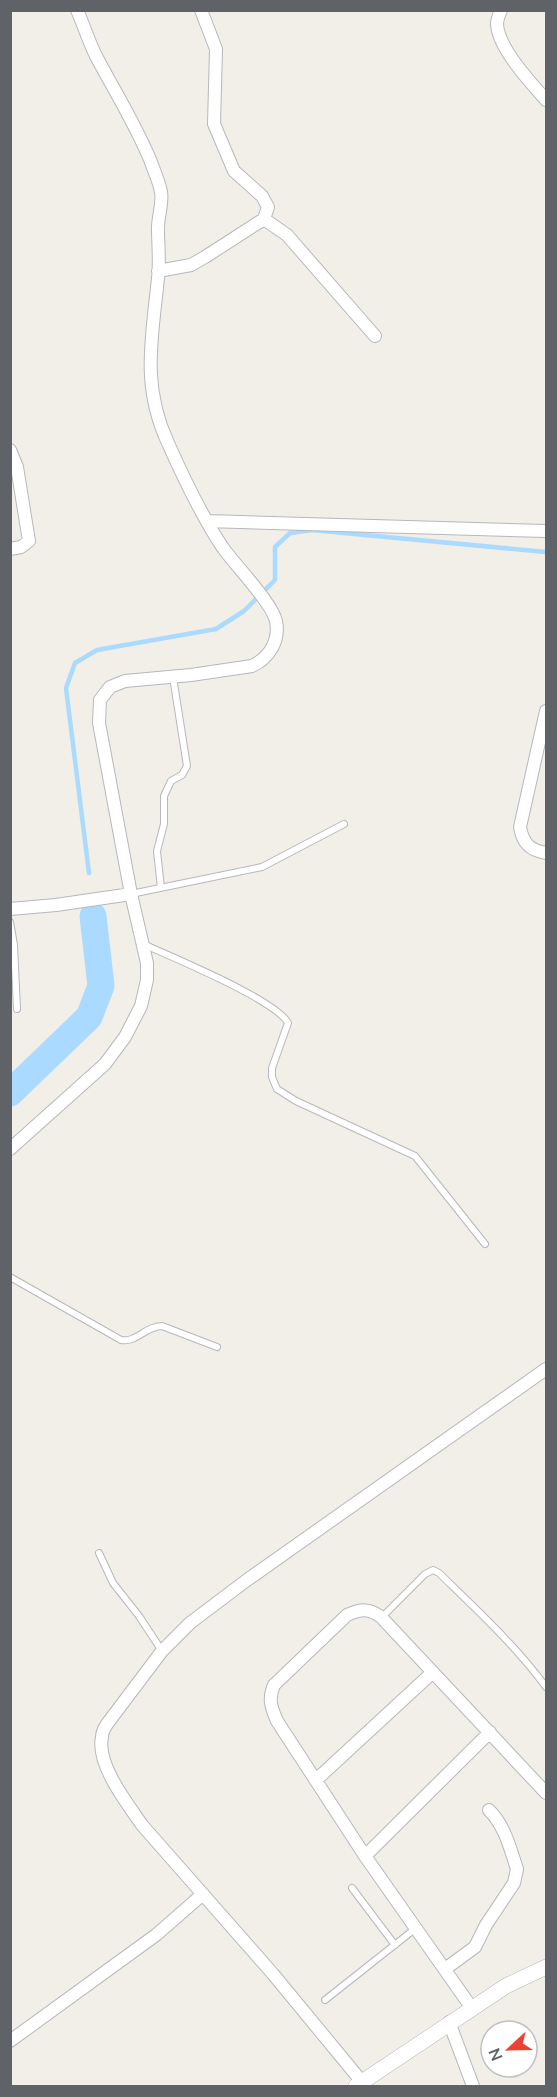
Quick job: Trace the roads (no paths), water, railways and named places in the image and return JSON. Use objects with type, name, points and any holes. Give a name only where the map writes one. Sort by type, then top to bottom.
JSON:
[{"type":"street","points":[[10,1149],[90,1080],[105,1064],[125,1036],[141,1006],[147,980],[147,963],[131,894],[99,723],[100,699],[110,687],[125,681],[240,669],[261,662],[273,646],[276,633],[276,621],[270,608],[235,564],[207,522],[178,466],[154,409],[150,376],[161,196],[158,182],[131,119],[96,56],[77,10]]},
{"type":"street","points":[[158,270],[191,265],[264,219],[268,207],[262,196],[234,171],[214,124],[216,49],[201,10]]},
{"type":"street","points":[[501,10],[497,26],[502,41],[546,100]]},
{"type":"street","points":[[264,219],[287,235],[375,336]]},
{"type":"street","points":[[10,450],[17,467],[29,541],[21,547],[10,549]]},
{"type":"street","points":[[207,522],[546,531]]},
{"type":"street","points":[[546,711],[542,756],[520,827],[522,838],[527,846],[546,853]]},
{"type":"street","points":[[10,909],[131,894]]},
{"type":"street","points":[[546,1369],[190,1623],[162,1650],[107,1724],[102,1737],[104,1761],[126,1802],[142,1825],[273,1974],[359,2084],[471,2007],[506,1986],[546,1967]]},
{"type":"street","points":[[471,2007],[366,1856],[277,1720],[270,1706],[270,1695],[274,1685],[347,1615],[358,1610],[369,1610],[381,1617],[546,1793]]},
{"type":"street","points":[[316,1780],[433,1672]]},
{"type":"street","points":[[366,1856],[490,1732]]},
{"type":"street","points":[[445,1969],[475,1947],[517,1876],[517,1869],[505,1833],[500,1822],[489,1810]]},
{"type":"street","points":[[10,2041],[156,1935],[203,1894]]},
{"type":"street","points":[[449,2022],[473,2086]]},
{"type":"lane","points":[[161,888],[157,851],[164,824],[164,796],[171,781],[182,775],[187,766],[174,677]]},
{"type":"lane","points":[[131,894],[262,867],[344,824]]},
{"type":"lane","points":[[10,922],[14,945],[17,1009]]},
{"type":"lane","points":[[143,943],[249,994],[281,1013],[288,1023],[272,1068],[272,1077],[277,1089],[296,1101],[415,1156],[486,1244]]},
{"type":"lane","points":[[10,1277],[121,1340],[131,1340],[154,1326],[162,1326],[217,1347]]},
{"type":"lane","points":[[99,1553],[113,1583],[162,1650]]},
{"type":"lane","points":[[381,1617],[425,1574],[433,1570],[439,1573],[488,1621],[523,1658],[546,1687]]},
{"type":"lane","points":[[352,1888],[395,1945]]},
{"type":"lane","points":[[325,2000],[416,1928]]},
{"type":"waterway","points":[[89,873],[66,688],[75,663],[97,650],[216,629],[244,611],[275,580],[275,547],[290,533],[312,530],[546,552]]},
{"type":"waterway","points":[[10,1093],[89,1017],[101,986],[93,916]]}]
